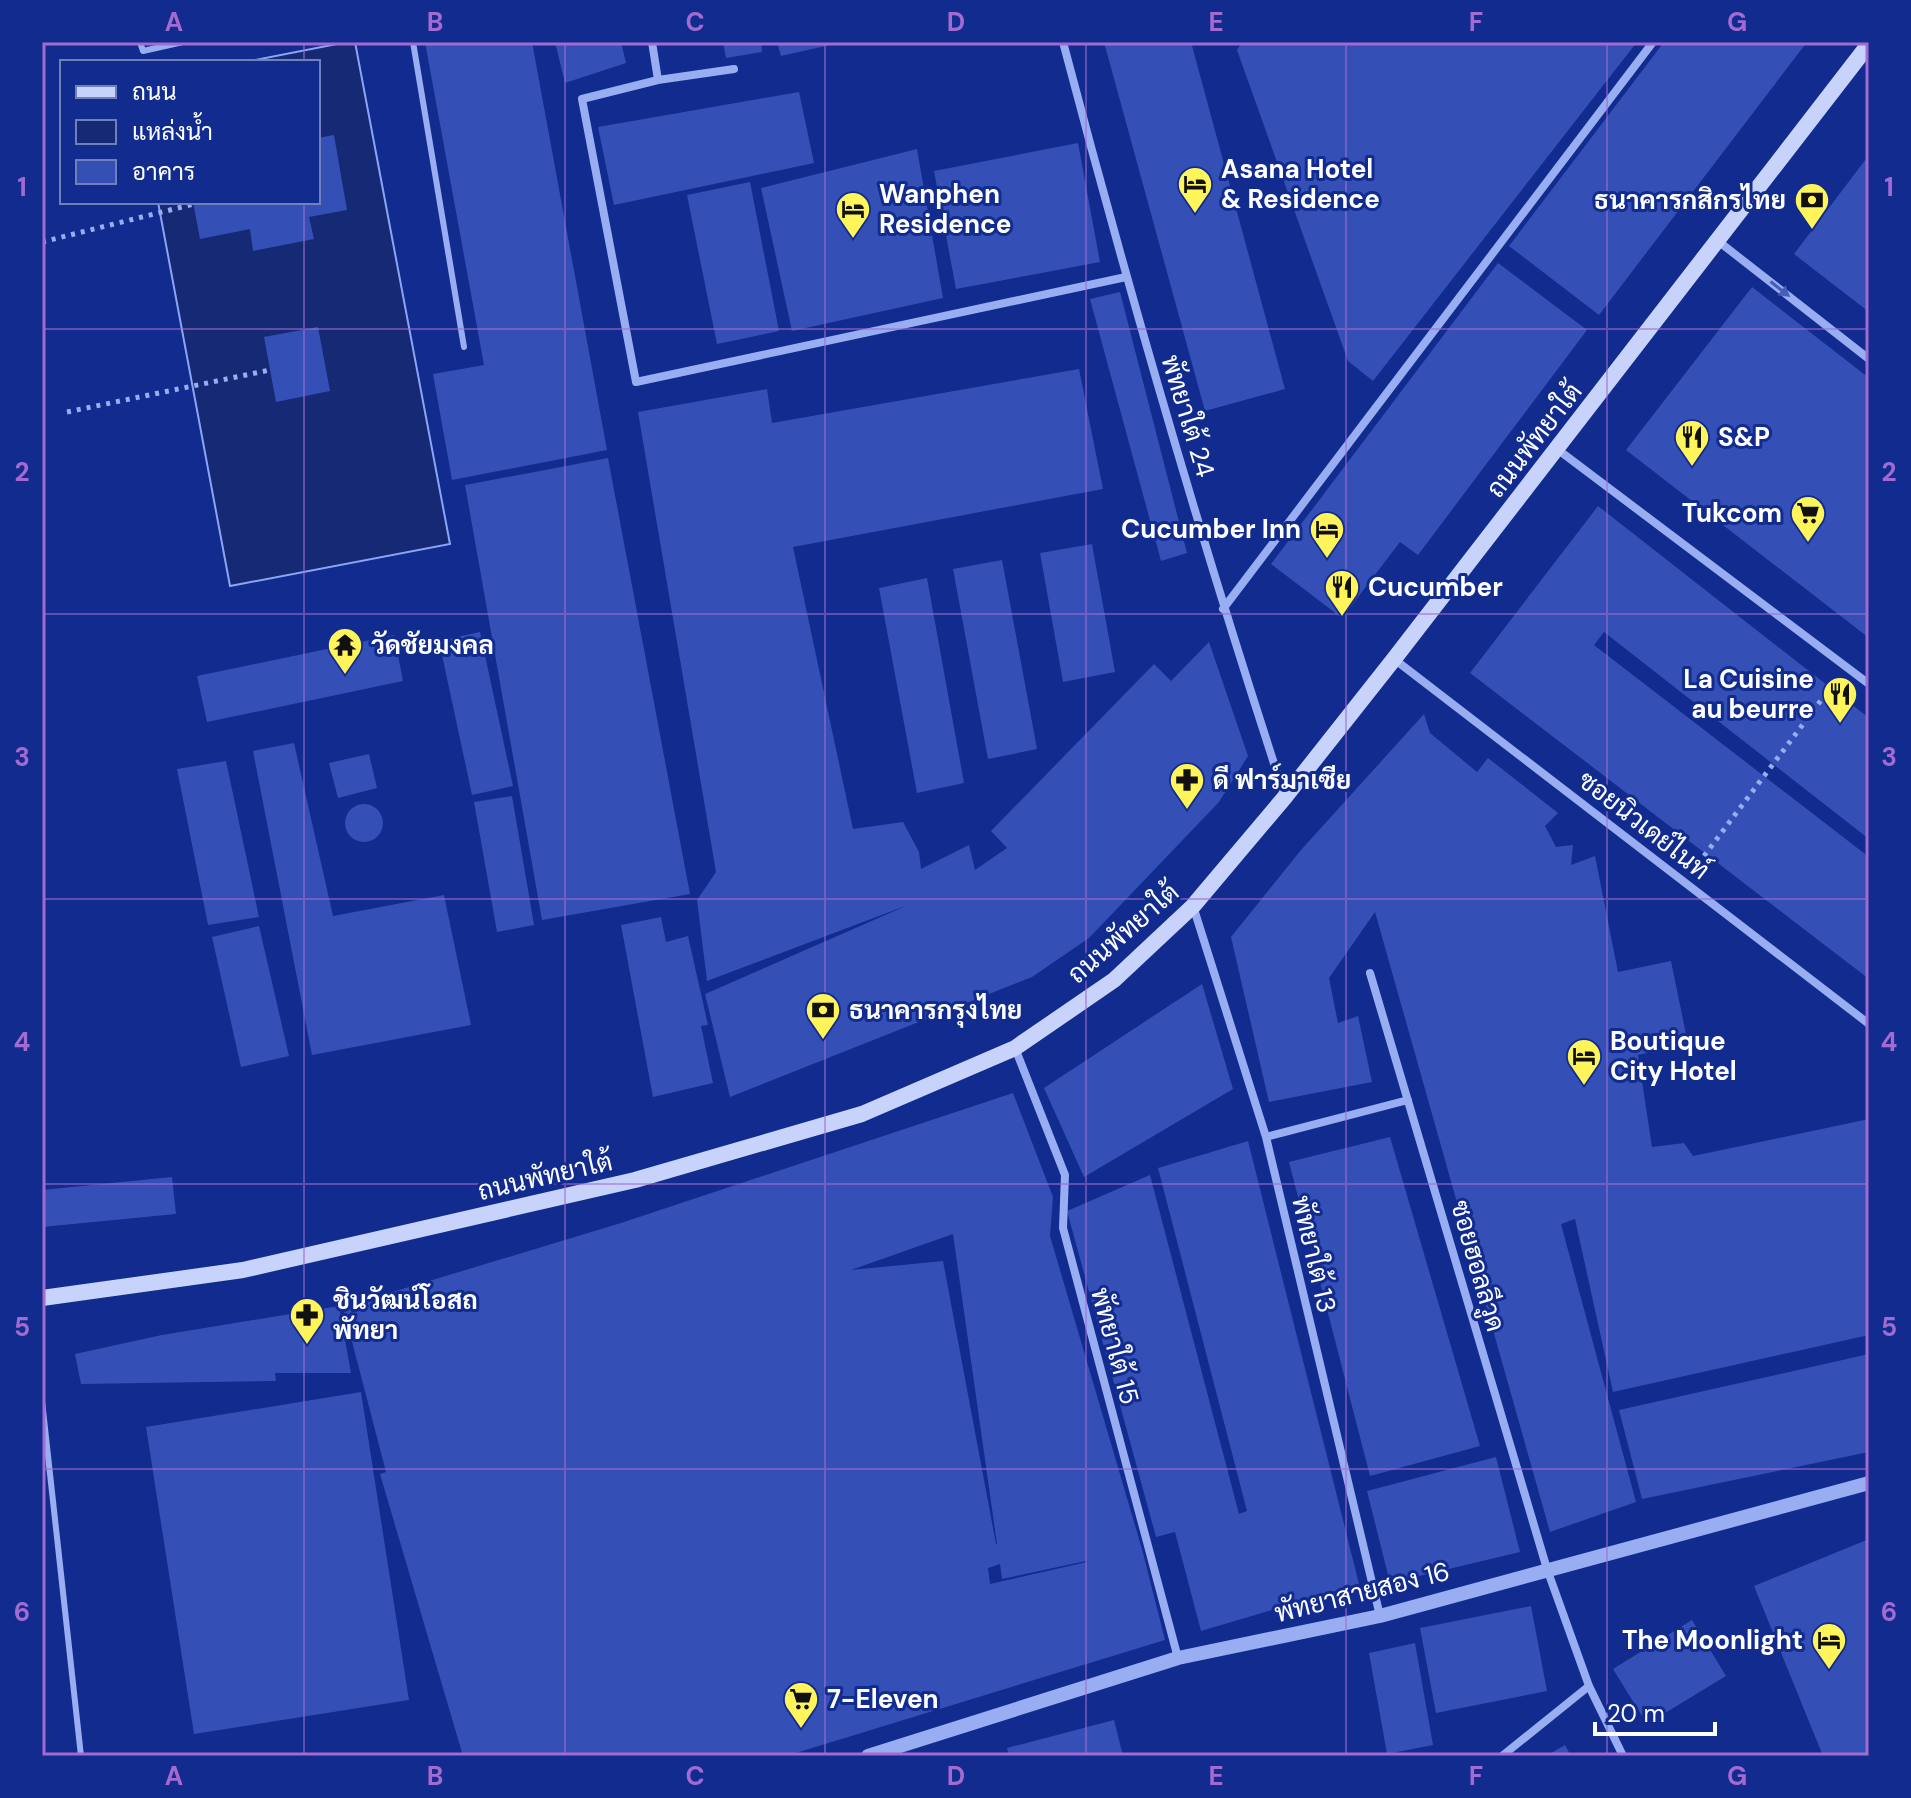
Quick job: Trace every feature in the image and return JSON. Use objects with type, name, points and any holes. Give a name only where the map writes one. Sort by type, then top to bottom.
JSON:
[{"type":"main road","name":"ถนนพัทยาใต้","points":[[42,1298],[243,1270],[635,1180],[862,1114],[1015,1048],[1114,980],[1193,906],[1285,797],[1394,659],[1869,44]]},
{"type":"street","points":[[652,42],[658,80]]},
{"type":"street","name":"พัทยาใต้ 24","points":[[1063,42],[1126,277],[1223,609],[1285,797]]},
{"type":"street","points":[[1223,609],[1653,42]]},
{"type":"street","points":[[734,69],[658,80],[582,99],[636,382],[1126,277]]},
{"type":"street","points":[[1718,241],[1869,359]]},
{"type":"street","points":[[1557,449],[1869,684]]},
{"type":"street","name":"ซอยนิวเดย์ไนท์","points":[[1394,659],[1869,1024]]},
{"type":"street","name":"พัทยาใต้ 13","points":[[1193,906],[1266,1137],[1380,1616]]},
{"type":"street","name":"ซอยฮอลลีวูด","points":[[1370,973],[1547,1569],[1589,1686],[1623,1756]]},
{"type":"street","name":"พัทยาใต้ 15","points":[[1015,1048],[1065,1175],[1063,1228],[1178,1658]]},
{"type":"street","points":[[1266,1137],[1408,1100]]},
{"type":"street","name":"พัทยาสายสอง 16","points":[[868,1756],[1178,1658],[1380,1616],[1869,1483]]},
{"type":"street","points":[[1502,1756],[1589,1686]]},
{"type":"lane","points":[[140,42],[143,51],[183,42]]},
{"type":"lane","points":[[413,42],[464,347]]},
{"type":"lane","points":[[42,1401],[81,1756]]},
{"type":"path","points":[[42,242],[194,204]]},
{"type":"path","points":[[67,412],[185,385],[270,370]]},
{"type":"path","points":[[1685,882],[1847,667]]},
{"type":"water","points":[[355,42],[450,544],[230,586],[158,204],[320,204],[320,60],[255,60]]},
{"type":"building","points":[[425,42],[532,42],[607,450],[452,480],[433,374],[484,365]]},
{"type":"building","points":[[555,42],[621,42],[626,63],[565,83]]},
{"type":"building","points":[[723,42],[761,42],[762,52],[726,58]]},
{"type":"building","points":[[777,42],[839,42],[839,43],[781,56]]},
{"type":"building","name":"Asana Hotel & Residence","points":[[1104,42],[1191,42],[1285,389],[1205,411]]},
{"type":"building","points":[[1242,42],[1637,42],[1373,381],[1348,361],[1237,50]]},
{"type":"building","points":[[1664,42],[1807,42],[1599,315],[1509,246]]},
{"type":"building","points":[[799,92],[814,163],[614,205],[598,127]]},
{"type":"building","points":[[334,135],[347,210],[309,217],[314,239],[253,251],[250,229],[200,239],[193,204],[320,204],[320,138]]},
{"type":"building","points":[[1078,143],[1100,262],[956,289],[934,171]]},
{"type":"building","points":[[917,149],[943,298],[792,331],[761,188]]},
{"type":"building","points":[[1869,155],[1869,312],[1794,254]]},
{"type":"building","points":[[750,182],[779,331],[717,344],[687,195]]},
{"type":"building","points":[[1498,263],[1587,330],[1418,555],[1400,542],[1342,618],[1271,564]]},
{"type":"building","name":"Tukcom","points":[[1752,287],[1869,378],[1869,638],[1626,450]]},
{"type":"building","points":[[1120,292],[1187,553],[1161,561],[1090,299]]},
{"type":"building","points":[[318,327],[330,391],[276,402],[264,337]]},
{"type":"building","points":[[1079,369],[1103,489],[793,547],[853,829],[903,822],[919,852],[921,869],[969,845],[975,870],[1007,848],[991,831],[1154,664],[1171,681],[1209,642],[1248,756],[1219,802],[1089,938],[1032,977],[730,1097],[705,994],[908,905],[707,981],[697,900],[716,872],[638,412],[767,389],[772,423]]},
{"type":"building","points":[[608,458],[690,894],[542,920],[465,485]]},
{"type":"building","points":[[1598,506],[1869,718],[1869,839],[1604,632],[1594,645],[1869,857],[1869,979],[1470,673]]},
{"type":"building","points":[[1092,544],[1115,672],[1063,682],[1040,553]]},
{"type":"building","points":[[1002,560],[1037,749],[988,759],[953,569]]},
{"type":"building","points":[[927,578],[964,783],[917,793],[879,588]]},
{"type":"building","points":[[480,632],[513,786],[472,795],[439,641]]},
{"type":"building","points":[[394,635],[403,681],[207,722],[197,676]]},
{"type":"building","points":[[1424,714],[1430,733],[1477,772],[1488,758],[1558,813],[1545,826],[1556,847],[1573,845],[1571,865],[1595,856],[1618,972],[1671,961],[1688,1044],[1638,1055],[1652,1147],[1684,1143],[1693,1156],[1869,1119],[1869,1335],[1613,1392],[1575,1219],[1561,1224],[1636,1502],[1550,1532],[1375,912],[1329,978],[1338,1023],[1358,1016],[1372,1082],[1269,1102],[1231,937],[1301,850]]},
{"type":"building","points":[[294,743],[333,916],[444,895],[471,1025],[312,1055],[253,751]]},
{"type":"building","points":[[369,754],[377,788],[338,798],[329,763]]},
{"type":"building","points":[[226,761],[259,917],[208,925],[177,769]]},
{"type":"building","points":[[512,796],[534,925],[497,932],[474,802]]},
{"type":"building","points":[[364,804],[377,810],[383,823],[377,836],[364,842],[351,836],[345,823],[351,810]]},
{"type":"building","points":[[661,917],[666,942],[688,936],[708,1025],[701,1026],[713,1083],[653,1097],[621,925]]},
{"type":"building","points":[[259,926],[289,1056],[241,1067],[212,937]]},
{"type":"building","points":[[1202,984],[1233,1089],[1084,1177],[1044,1088]]},
{"type":"building","points":[[1013,1093],[1053,1197],[1050,1236],[1142,1549],[1165,1640],[786,1756],[463,1756],[380,1474],[386,1472],[343,1307],[621,1223]],"holes":[[[953,1234],[997,1544],[943,1261],[851,1270]],[[1087,1562],[990,1584],[988,1568],[1000,1564],[1002,1579]]]},
{"type":"building","points":[[1390,1137],[1480,1446],[1370,1476],[1289,1162]]},
{"type":"building","points":[[1248,1141],[1359,1584],[1201,1631],[1175,1532],[1156,1537],[1067,1211],[1150,1175],[1239,1514],[1247,1511],[1158,1168]]},
{"type":"building","points":[[172,1177],[176,1214],[42,1227],[42,1190]]},
{"type":"building","points":[[339,1306],[351,1373],[275,1373],[276,1381],[81,1384],[75,1354],[162,1335]]},
{"type":"building","points":[[1869,1354],[1869,1452],[1642,1499],[1619,1410]]},
{"type":"building","points":[[361,1392],[409,1700],[194,1734],[146,1427]]},
{"type":"building","points":[[1496,1457],[1520,1552],[1390,1583],[1367,1491]]},
{"type":"building","name":"The Moonlight","points":[[1869,1539],[1869,1756],[1823,1756],[1754,1586]]},
{"type":"building","points":[[1531,1606],[1547,1691],[1436,1713],[1420,1628]]},
{"type":"building","points":[[1692,1620],[1726,1676],[1647,1724],[1613,1669]]},
{"type":"building","points":[[1415,1643],[1433,1745],[1387,1754],[1369,1653]]},
{"type":"building","points":[[1114,1720],[1123,1756],[1009,1756],[1007,1748]]},
{"type":"building","points":[[1565,1745],[1571,1756],[1546,1756]]},
{"type":"place","name":"Asana Hotel & Residence","points":[[1195,215]]},
{"type":"place","name":"ธนาคารกสิกรไทย","points":[[1812,231]]},
{"type":"place","name":"Wanphen Residence","points":[[853,240]]},
{"type":"place","name":"S&P","points":[[1692,468]]},
{"type":"place","name":"Tukcom","points":[[1808,544]]},
{"type":"place","name":"Cucumber Inn","points":[[1327,560]]},
{"type":"place","name":"Cucumber","points":[[1342,618]]},
{"type":"place","name":"วัดชัยมงคล","points":[[345,676]]},
{"type":"place","name":"La Cuisine au beurre","points":[[1840,725]]},
{"type":"place","name":"ดี ฟาร์มาเซีย","points":[[1187,811]]},
{"type":"place","name":"ธนาคารกรุงไทย","points":[[823,1041]]},
{"type":"place","name":"Boutique City Hotel","points":[[1584,1087]]},
{"type":"place","name":"ชินวัฒน์โอสถ พัทยา","points":[[307,1346]]},
{"type":"place","name":"The Moonlight","points":[[1829,1671]]},
{"type":"place","name":"7-Eleven","points":[[801,1730]]}]
